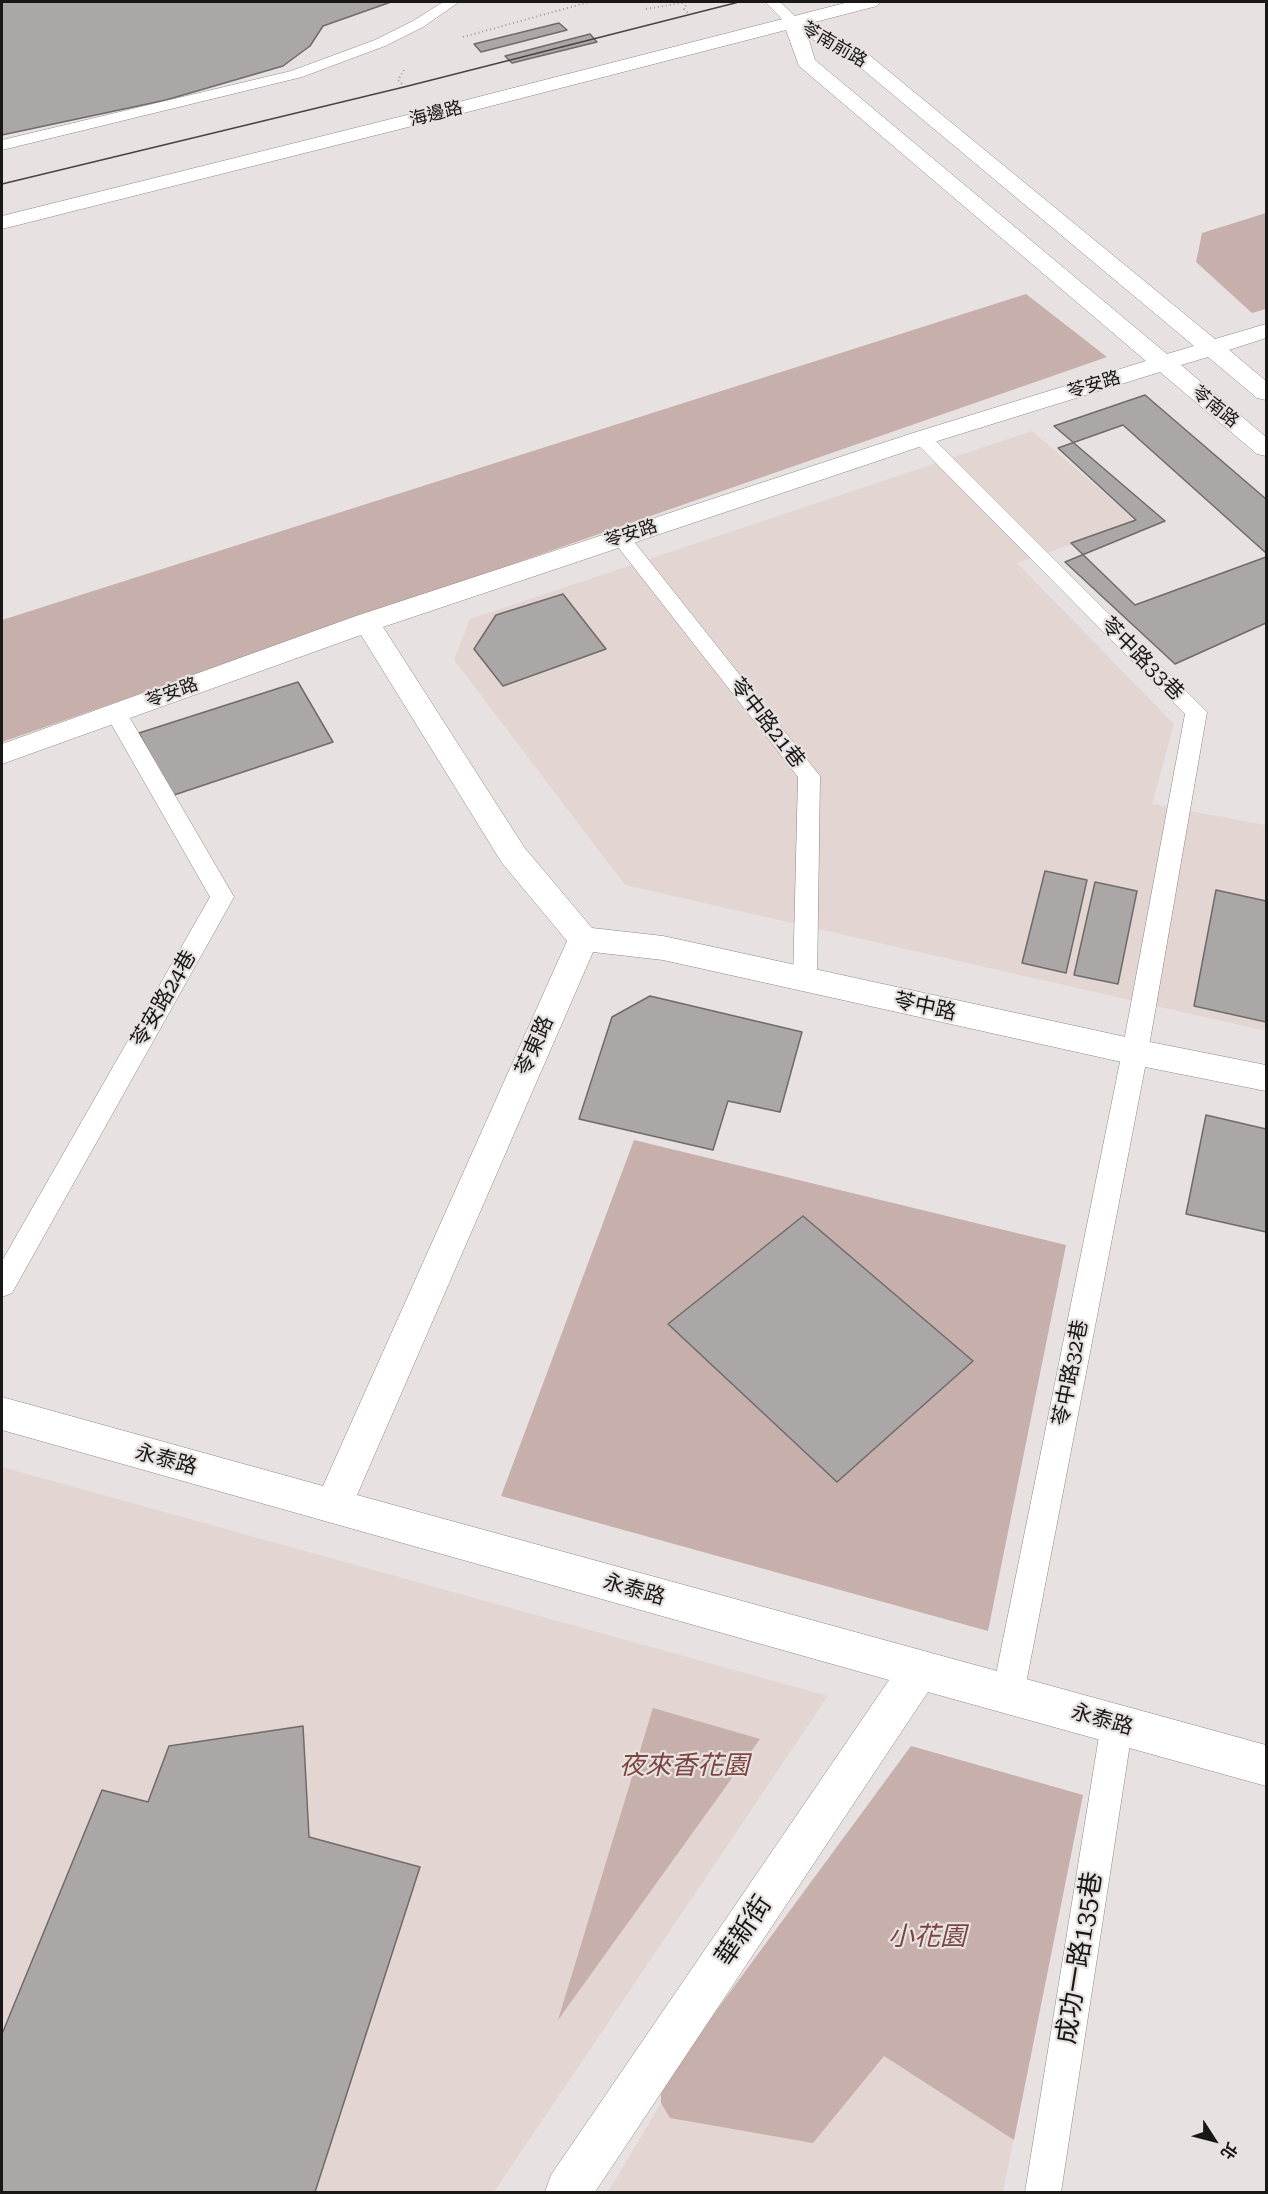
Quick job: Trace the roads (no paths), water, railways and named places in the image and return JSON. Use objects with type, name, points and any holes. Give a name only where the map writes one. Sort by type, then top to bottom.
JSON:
[{"type":"street","name":"海邊路","points":[[2,222],[445,112],[870,2]]},
{"type":"street","name":"苓南前路","points":[[793,22],[856,54],[1212,348]]},
{"type":"street","name":"苓南前路","points":[[793,22],[806,62],[1164,365]]},
{"type":"street","name":"苓安路","points":[[2,754],[366,622],[922,438],[1164,365],[1266,331]]},
{"type":"street","points":[[1212,348],[1266,393]]},
{"type":"street","name":"苓南路","points":[[1164,365],[1266,449]]},
{"type":"street","points":[[366,622],[513,855],[583,939]]},
{"type":"street","name":"苓中路","points":[[583,939],[663,948],[805,981],[1266,1078]]},
{"type":"street","name":"苓東路","points":[[333,1506],[583,939]]},
{"type":"street","name":"永泰路","points":[[2,1414],[1266,1766]]},
{"type":"street","name":"華新街","points":[[568,2193],[920,1669]]},
{"type":"lane","points":[[2,145],[296,74],[380,43],[418,24],[452,2]]},
{"type":"lane","points":[[772,2],[793,22]]},
{"type":"lane","name":"苓中路33巷","points":[[922,438],[1196,712],[1135,1052]]},
{"type":"lane","name":"苓中路21巷","points":[[621,538],[809,776],[805,981]]},
{"type":"lane","name":"苓安路24巷","points":[[2,1285],[222,897],[116,713]]},
{"type":"lane","name":"苓中路32巷","points":[[1008,1694],[1135,1052]]},
{"type":"lane","name":"成功一路135巷","points":[[1043,2193],[1117,1724]]},
{"type":"tram line","points":[[2,184],[404,87],[739,2]]},
{"type":"park label","name":"夜來香花園","points":[[684,1766]]},
{"type":"park label","name":"小花園","points":[[927,1937]]}]
